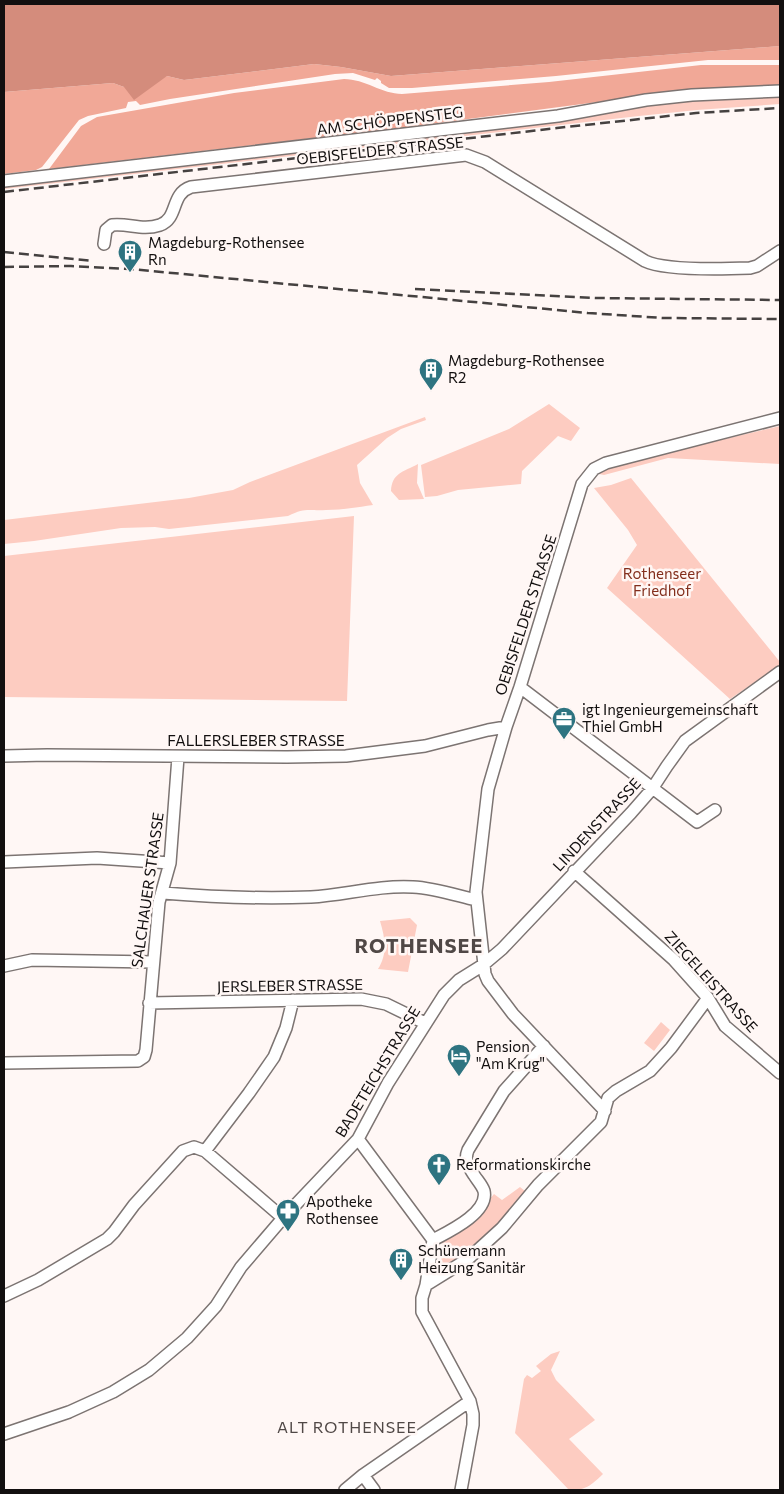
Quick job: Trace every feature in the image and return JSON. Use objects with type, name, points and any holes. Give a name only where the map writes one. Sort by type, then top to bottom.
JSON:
[{"type":"street","name":"AM SCHÖPPENSTEG","points":[[4,181],[538,118],[646,100],[780,91]]},
{"type":"street","name":"OEBISFELDER STRASSE","points":[[104,244],[105,232],[110,226],[117,224],[142,228],[164,223],[172,214],[179,195],[185,189],[191,187],[466,155],[485,162],[645,261],[654,264],[670,267],[750,268],[757,266],[780,251]]},
{"type":"street","name":"OEBISFELDER STRASSE","points":[[605,1111],[513,1014],[488,982],[483,965],[476,900],[487,795],[506,727],[582,484],[600,465],[628,456],[780,418]]},
{"type":"street","name":"LINDENSTRASSE","points":[[483,965],[502,949],[620,824],[652,788],[685,741],[780,672]]},
{"type":"street","points":[[520,687],[697,822],[715,810]]},
{"type":"street","name":"FALLERSLEBER STRASSE","points":[[4,756],[287,757],[351,755],[425,746],[506,727]]},
{"type":"street","name":"SALCHAUER STRASSE","points":[[4,1063],[138,1061],[144,1058],[159,902],[170,863],[178,756]]},
{"type":"street","points":[[4,862],[97,858],[170,863]]},
{"type":"street","name":"ZIEGELEISTRASSE","points":[[574,872],[674,960],[708,998],[725,1026],[780,1073]]},
{"type":"street","points":[[163,893],[219,898],[270,899],[314,897],[378,888],[414,887],[432,889],[476,900]]},
{"type":"street","points":[[4,966],[32,960],[153,962]]},
{"type":"street","name":"BADETEICHSTRASSE","points":[[4,1434],[37,1424],[96,1400],[128,1384],[176,1349],[207,1317],[241,1267],[283,1218],[312,1185],[358,1139],[388,1083],[447,990],[483,965]]},
{"type":"street","points":[[426,1285],[480,1250],[502,1228],[538,1185],[601,1122],[608,1098],[616,1090],[650,1071],[708,998]]},
{"type":"street","points":[[205,1151],[274,1057],[286,1028],[293,1000]]},
{"type":"street","name":"JERSLEBER STRASSE","points":[[150,1003],[371,1000],[386,1004],[425,1024]]},
{"type":"street","points":[[434,1240],[463,1224],[480,1206],[484,1191],[467,1163],[468,1150],[504,1091],[544,1046]]},
{"type":"street","points":[[358,1139],[434,1240],[426,1285],[421,1301],[424,1318],[470,1401],[473,1419],[461,1490]]},
{"type":"street","points":[[4,1296],[38,1280],[110,1236],[134,1205],[184,1149],[197,1147],[205,1151],[283,1218]]},
{"type":"street","points":[[344,1490],[470,1401]]},
{"type":"street","points":[[363,1475],[374,1490]]},
{"type":"green space","points":[[780,94],[780,104],[639,116],[4,189],[4,183],[594,115],[637,105]]},
{"type":"green space","points":[[549,404],[580,428],[571,441],[558,436],[522,471],[521,484],[458,490],[437,496],[425,497],[421,465],[509,429]]},
{"type":"green space","points":[[425,417],[426,420],[401,429],[387,438],[357,465],[360,483],[373,505],[338,510],[303,510],[288,516],[169,529],[155,527],[121,528],[4,544],[4,520],[189,498],[233,490]]},
{"type":"green space","points":[[780,426],[780,464],[668,458],[604,475],[599,474],[600,470]]},
{"type":"green space","points":[[418,464],[417,483],[424,499],[399,500],[391,491],[394,480],[399,474]]},
{"type":"green space","name":"Rothenseer Friedhof","points":[[631,478],[780,662],[780,665],[730,699],[607,588],[637,545],[628,530],[594,488],[611,485]]},
{"type":"green space","points":[[354,516],[347,701],[4,697],[4,556]]},
{"type":"green space","points":[[410,918],[417,925],[408,972],[378,969],[385,945],[380,921]]},
{"type":"green space","points":[[661,1022],[670,1030],[654,1051],[644,1043]]},
{"type":"green space","points":[[520,1187],[525,1191],[499,1224],[471,1253],[440,1273],[443,1239],[472,1220],[494,1194],[502,1200]]},
{"type":"green space","points":[[560,1351],[551,1370],[556,1380],[595,1420],[569,1439],[603,1474],[591,1484],[580,1489],[569,1490],[515,1433],[524,1379],[527,1375],[532,1378],[541,1371],[536,1366],[551,1354]]},
{"type":"shaded area","points":[[4,4],[780,4],[780,46],[391,76],[314,64],[184,80],[167,76],[134,100],[124,87],[113,83],[4,92]]},
{"type":"shaded area","points":[[780,46],[780,60],[708,60],[556,76],[412,88],[389,88],[377,78],[375,80],[353,73],[335,74],[140,105],[136,101],[128,102],[126,108],[88,116],[79,120],[42,167],[36,170],[4,174],[4,92],[113,83],[124,87],[167,76],[184,80],[314,64],[391,76]]},
{"type":"shaded area","points":[[701,65],[780,65],[780,87],[651,95],[423,125],[49,169],[81,126],[97,117],[234,93],[344,79],[359,81],[387,92],[402,94],[549,82]]},
{"type":"railway","points":[[4,192],[557,128],[696,113],[780,108]]},
{"type":"railway","points":[[4,252],[93,261]]},
{"type":"railway","points":[[4,267],[71,266],[131,269],[588,313],[663,318],[780,319]]},
{"type":"railway","points":[[415,289],[596,298],[780,300]]},
{"type":"place","name":"Magdeburg-Rothensee Rn","points":[[130,273]]},
{"type":"place","name":"Magdeburg-Rothensee R2","points":[[431,391]]},
{"type":"place","name":"igt Ingenieurgemeinschaft Thiel GmbH","points":[[564,740]]},
{"type":"place","name":"Pension \"Am Krug\"","points":[[459,1077]]},
{"type":"place","name":"Reformationskirche","points":[[439,1186]]},
{"type":"place","name":"Apotheke Rothensee","points":[[288,1232]]},
{"type":"place","name":"Schünemann Heizung Sanitär","points":[[401,1281]]},
{"type":"district","name":"ROTHENSEE","points":[[419,946]]},
{"type":"district","name":"ALT ROTHENSEE","points":[[347,1427]]}]
